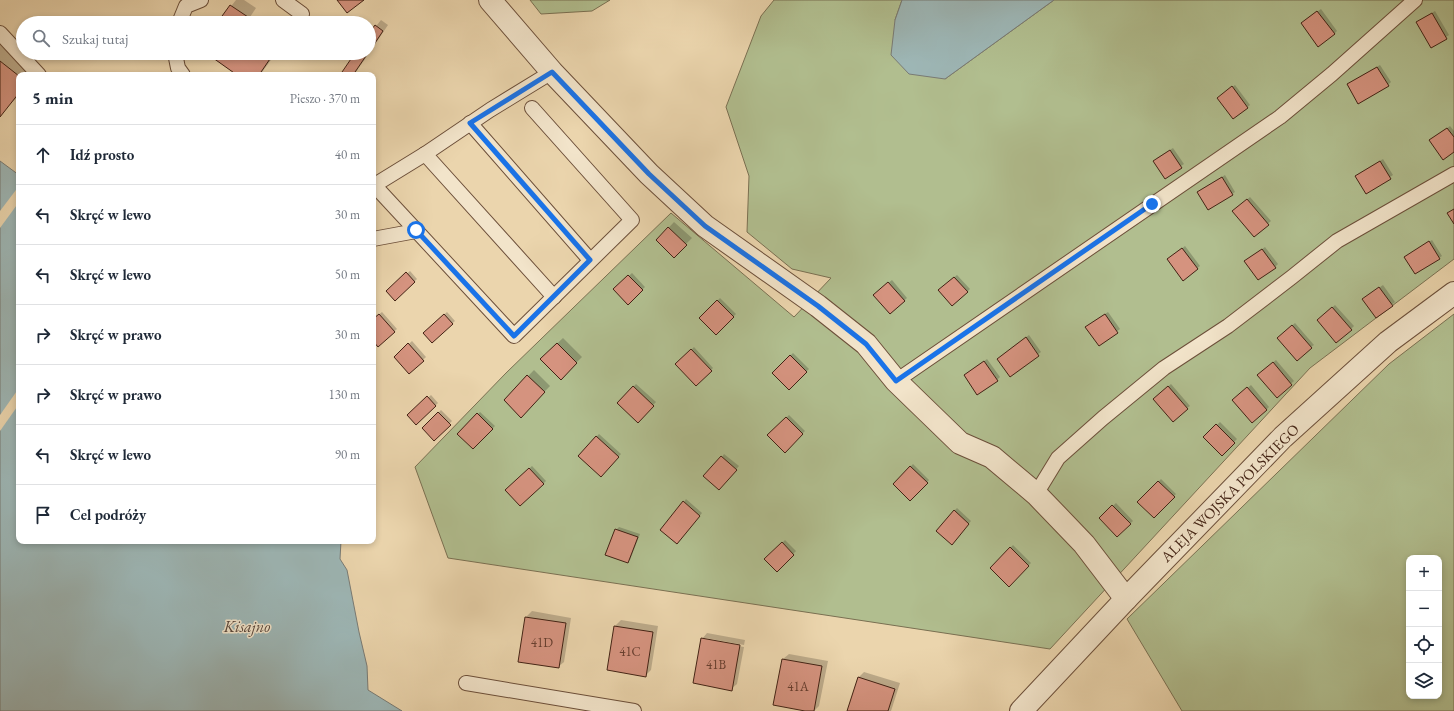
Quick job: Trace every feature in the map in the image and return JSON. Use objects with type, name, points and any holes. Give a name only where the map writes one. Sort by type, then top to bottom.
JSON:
[{"type":"street","points":[[490,0],[552,72],[649,174],[705,226],[818,306],[866,344],[896,381],[960,443],[992,457],[1036,494],[1084,544],[1126,599]]},
{"type":"street","name":"ALEJA WOJSKA POLSKIEGO","points":[[1021,711],[1126,599],[1283,437],[1388,342],[1454,293]]},
{"type":"lane","points":[[181,16],[186,6],[201,0]]},
{"type":"lane","points":[[283,0],[302,14]]},
{"type":"lane","points":[[896,381],[1280,117],[1332,74],[1415,0]]},
{"type":"lane","points":[[0,33],[16,50]]},
{"type":"lane","points":[[25,60],[36,72]]},
{"type":"lane","points":[[176,60],[178,68],[181,72]]},
{"type":"lane","points":[[376,185],[425,154],[470,123],[552,72]]},
{"type":"lane","points":[[376,188],[514,336],[632,220],[532,108]]},
{"type":"lane","points":[[470,123],[590,260]]},
{"type":"lane","points":[[425,154],[554,297]]},
{"type":"lane","points":[[1036,494],[1058,458],[1103,418],[1164,368],[1228,326],[1337,241],[1454,174]]},
{"type":"lane","points":[[376,238],[416,230]]},
{"type":"lane","points":[[466,683],[634,711]]},
{"type":"green space","points":[[530,0],[610,0],[592,11],[541,14]]},
{"type":"green space","points":[[774,0],[902,0],[895,20],[945,79],[1054,0],[1454,0],[1454,259],[1310,368],[1050,649],[448,558],[415,467],[506,373],[671,213],[794,317],[831,278],[792,269],[747,232],[749,176],[726,107],[761,16]]},
{"type":"green space","points":[[1454,314],[1454,711],[1182,711],[1127,619],[1389,364]]},
{"type":"water","points":[[902,0],[1054,0],[945,79],[909,74],[891,55],[895,20]]},
{"type":"water","name":"Kisajno","points":[[0,161],[16,173],[16,544],[341,544],[340,559],[347,570],[367,666],[368,690],[402,711],[0,711]]},
{"type":"pier","points":[[16,190],[16,206],[0,228],[0,211]]},
{"type":"pier","points":[[16,392],[16,408],[0,431],[0,415]]},
{"type":"building","points":[[337,0],[364,0],[347,13]]},
{"type":"building","points":[[230,5],[246,16],[222,16]]},
{"type":"building","points":[[1317,11],[1335,34],[1318,47],[1301,23]]},
{"type":"building","points":[[1432,13],[1447,39],[1431,48],[1416,22]]},
{"type":"building","points":[[376,26],[383,31],[376,42]]},
{"type":"building","points":[[216,60],[269,60],[261,72],[233,72]]},
{"type":"building","points":[[350,60],[363,60],[355,72],[342,72]]},
{"type":"building","points":[[0,61],[16,74],[16,97],[0,117]]},
{"type":"building","points":[[1377,67],[1389,86],[1358,104],[1347,84]]},
{"type":"building","points":[[1232,86],[1248,108],[1233,119],[1217,98]]},
{"type":"building","points":[[1447,128],[1454,137],[1454,152],[1443,160],[1429,140]]},
{"type":"building","points":[[1170,150],[1182,168],[1165,179],[1153,161]]},
{"type":"building","points":[[1380,161],[1391,179],[1366,194],[1355,176]]},
{"type":"building","points":[[1222,177],[1233,195],[1208,210],[1197,192]]},
{"type":"building","points":[[1247,199],[1269,225],[1254,237],[1232,211]]},
{"type":"building","points":[[1454,209],[1454,224],[1447,213]]},
{"type":"building","points":[[668,227],[687,245],[674,258],[656,240]]},
{"type":"building","points":[[1429,241],[1440,259],[1415,274],[1404,257]]},
{"type":"building","points":[[1182,248],[1198,269],[1183,281],[1167,259]]},
{"type":"building","points":[[1262,249],[1276,268],[1258,280],[1244,261]]},
{"type":"building","points":[[406,272],[415,282],[395,301],[386,291]]},
{"type":"building","points":[[628,275],[643,290],[628,305],[613,289]]},
{"type":"building","points":[[954,277],[968,292],[952,306],[938,290]]},
{"type":"building","points":[[888,282],[905,301],[890,314],[873,295]]},
{"type":"building","points":[[1379,287],[1393,306],[1376,318],[1362,299]]},
{"type":"building","points":[[717,300],[734,317],[716,335],[699,318]]},
{"type":"building","points":[[1332,307],[1352,330],[1336,343],[1317,320]]},
{"type":"building","points":[[379,314],[395,332],[378,347],[376,345],[376,316]]},
{"type":"building","points":[[444,314],[453,324],[432,343],[423,333]]},
{"type":"building","points":[[1105,314],[1118,333],[1099,346],[1085,327]]},
{"type":"building","points":[[1292,325],[1312,348],[1297,361],[1277,338]]},
{"type":"building","points":[[1026,337],[1039,356],[1010,377],[997,359]]},
{"type":"building","points":[[408,343],[424,361],[409,374],[394,357]]},
{"type":"building","points":[[557,343],[577,363],[561,380],[540,359]]},
{"type":"building","points":[[691,349],[712,371],[696,386],[675,364]]},
{"type":"building","points":[[790,355],[807,372],[789,390],[772,373]]},
{"type":"building","points":[[984,361],[998,381],[977,395],[964,375]]},
{"type":"building","points":[[1273,362],[1292,385],[1277,398],[1257,375]]},
{"type":"building","points":[[527,375],[545,392],[521,418],[504,400]]},
{"type":"building","points":[[633,386],[654,406],[638,423],[617,403]]},
{"type":"building","points":[[1168,386],[1188,409],[1173,422],[1153,399]]},
{"type":"building","points":[[1247,387],[1267,410],[1252,423],[1232,400]]},
{"type":"building","points":[[427,396],[436,406],[416,425],[407,415]]},
{"type":"building","points":[[438,412],[451,425],[434,441],[422,428]]},
{"type":"building","points":[[477,413],[493,429],[473,449],[457,434]]},
{"type":"building","points":[[786,417],[803,434],[785,453],[767,435]]},
{"type":"building","points":[[1216,424],[1235,443],[1222,456],[1203,437]]},
{"type":"building","points":[[596,436],[619,457],[601,477],[578,456]]},
{"type":"building","points":[[721,456],[737,470],[719,490],[703,476]]},
{"type":"building","points":[[910,466],[928,483],[910,501],[893,484]]},
{"type":"building","points":[[529,468],[544,484],[520,506],[505,490]]},
{"type":"building","points":[[1158,481],[1175,497],[1154,518],[1137,502]]},
{"type":"building","points":[[683,501],[700,516],[677,544],[660,530]]},
{"type":"building","points":[[1112,505],[1131,524],[1117,537],[1099,518]]},
{"type":"building","points":[[954,510],[969,524],[952,545],[936,531]]},
{"type":"building","points":[[615,529],[638,537],[628,563],[605,555]]},
{"type":"building","points":[[782,542],[794,555],[777,572],[764,559]]},
{"type":"building","points":[[1010,547],[1029,566],[1009,587],[990,568]]},
{"type":"building","points":[[525,617],[566,623],[559,668],[518,662]]},
{"type":"building","points":[[614,626],[653,632],[646,677],[607,670]]},
{"type":"building","points":[[701,638],[740,645],[732,691],[693,683]]},
{"type":"building","points":[[782,659],[822,666],[814,711],[805,711],[773,705]]},
{"type":"building","points":[[858,677],[895,689],[888,711],[847,711]]},
{"type":"route","points":[[416,230],[514,336],[590,260],[470,123],[552,72],[649,174],[705,226],[818,306],[866,344],[896,381],[1152,204]]}]
